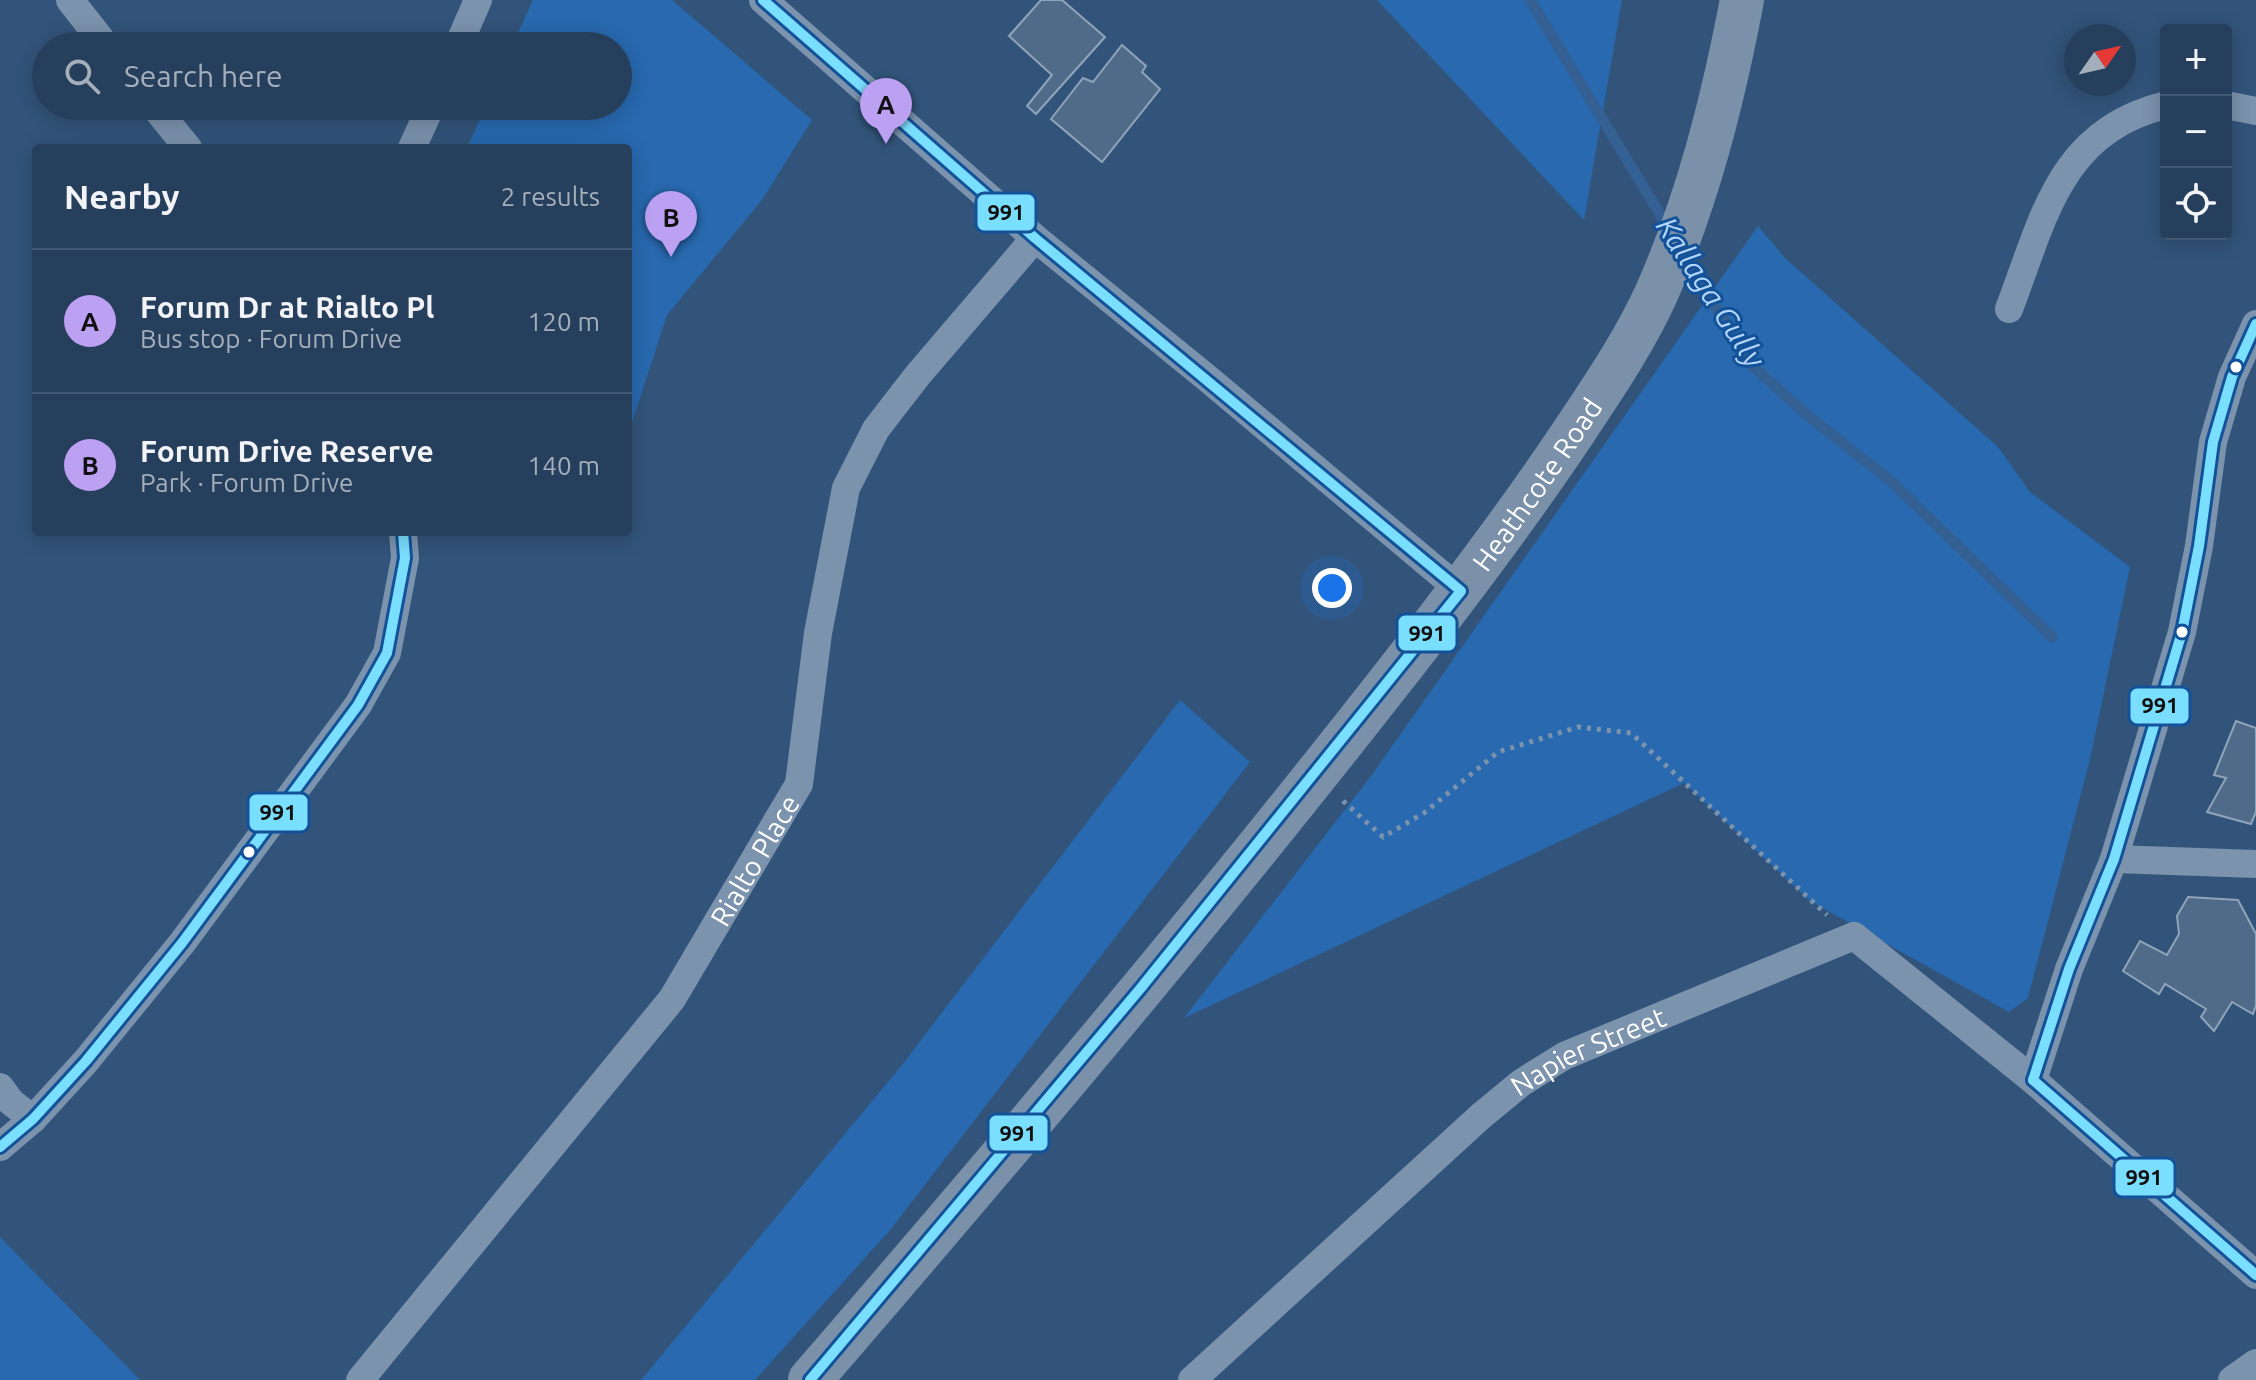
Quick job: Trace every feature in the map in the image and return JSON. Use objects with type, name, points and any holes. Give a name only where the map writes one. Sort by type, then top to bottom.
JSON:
[{"type":"highway","name":"Heathcote Road","points":[[810,1380],[1082,1062],[1316,776],[1461,591],[1543,478],[1608,381],[1656,295],[1688,214],[1715,125],[1742,0]]},
{"type":"street","points":[[70,0],[95,32]]},
{"type":"street","points":[[464,32],[478,0]]},
{"type":"street","points":[[763,0],[1035,238],[1461,591]]},
{"type":"street","points":[[2009,309],[2057,188],[2074,159],[2108,128],[2142,111],[2160,106]]},
{"type":"street","points":[[2232,106],[2256,111]]},
{"type":"street","points":[[165,120],[185,144]]},
{"type":"street","points":[[414,144],[425,120]]},
{"type":"street","name":"Rialto Place","points":[[360,1380],[680,986],[799,784],[818,633],[846,488],[876,429],[1035,238]]},
{"type":"street","points":[[2033,1080],[2069,969],[2114,859],[2182,632],[2199,546],[2213,442],[2232,377],[2256,324]]},
{"type":"street","points":[[0,1147],[33,1119],[86,1061],[182,943],[358,705],[387,653],[405,558],[403,536]]},
{"type":"street","points":[[2114,859],[2256,864]]},
{"type":"street","points":[[1854,936],[2033,1080],[2256,1275]]},
{"type":"street","name":"Napier Street","points":[[1192,1380],[1521,1083],[1564,1056],[1854,936]]},
{"type":"street","points":[[0,1087],[11,1102],[33,1119]]},
{"type":"street","points":[[2232,1380],[2256,1363]]},
{"type":"path","points":[[1316,776],[1383,837],[1424,813],[1498,752],[1578,727],[1631,733],[1810,901],[1854,936]]},
{"type":"shaded area","points":[[533,0],[672,0],[812,120],[762,200],[667,315],[632,423],[632,144],[469,144],[480,120],[632,120],[632,32],[518,32]]},
{"type":"shaded area","points":[[1377,0],[1622,0],[1584,220]]},
{"type":"shaded area","points":[[1758,226],[1785,258],[1998,447],[2030,492],[2130,567],[2090,759],[2028,998],[2009,1012],[1810,901],[1684,783],[1184,1018],[1374,772]]},
{"type":"shaded area","points":[[1180,700],[1250,762],[891,1229],[755,1380],[641,1380],[902,1065]]},
{"type":"shaded area","points":[[0,1237],[140,1380],[0,1380]]},
{"type":"building","points":[[1041,0],[1062,0],[1105,37],[1036,114],[1027,106],[1052,75],[1009,36]]},
{"type":"building","points":[[1122,45],[1146,66],[1142,72],[1160,89],[1102,162],[1051,119],[1083,78],[1093,82]]},
{"type":"building","points":[[2236,721],[2256,728],[2256,812],[2251,824],[2207,812],[2226,778],[2214,775]]},
{"type":"building","points":[[2188,897],[2238,900],[2256,934],[2256,1005],[2253,1014],[2232,1002],[2214,1031],[2201,1017],[2206,1009],[2165,984],[2159,994],[2123,971],[2140,941],[2167,955],[2179,934],[2177,916]]},
{"type":"waterway","name":"Kallaga Gully","points":[[1530,0],[1669,229]]},
{"type":"waterway","name":"Kallaga Gully","points":[[1684,254],[1749,363],[1806,414],[1892,482],[2052,637]]},
{"type":"transit line","name":"991","points":[[763,0],[1035,238],[1461,591],[1140,989],[810,1380]]},
{"type":"transit line","name":"991","points":[[2033,1080],[2069,969],[2114,859],[2182,632],[2199,546],[2213,442],[2232,377],[2256,324]]},
{"type":"transit line","name":"991","points":[[0,1147],[33,1119],[86,1061],[182,943],[358,705],[387,653],[405,558],[403,536]]},
{"type":"transit line","name":"991","points":[[2033,1080],[2256,1275]]},
{"type":"place","name":"Forum Dr at Rialto Pl","points":[[886,144]]},
{"type":"place","name":"Forum Drive Reserve","points":[[671,257]]}]
